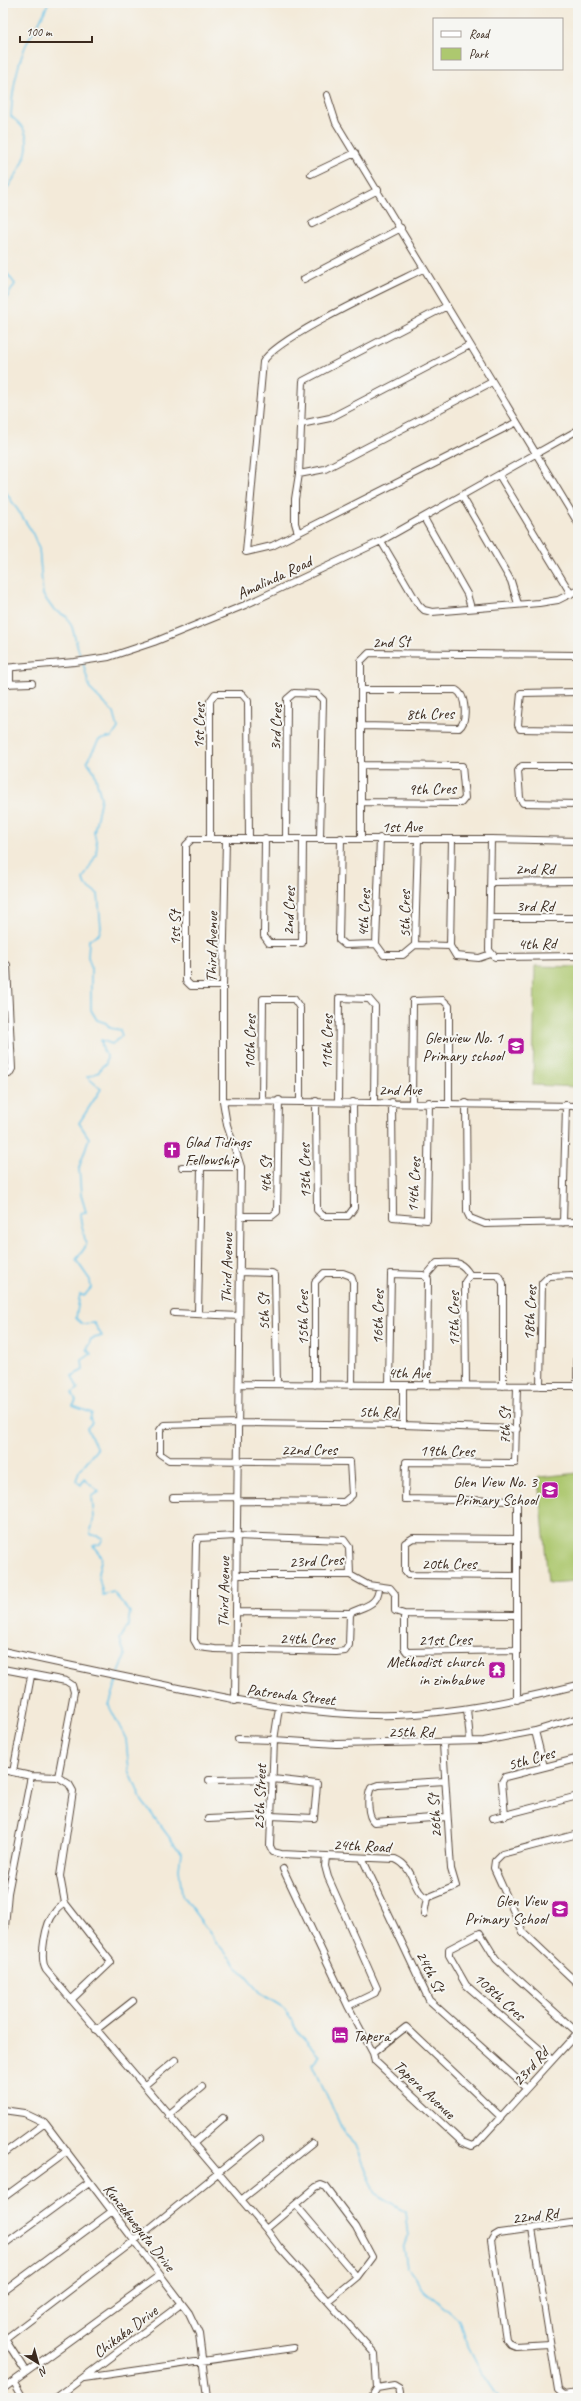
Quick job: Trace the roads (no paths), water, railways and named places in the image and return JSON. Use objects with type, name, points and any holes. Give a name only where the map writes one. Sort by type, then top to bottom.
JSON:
[{"type":"street","points":[[327,94],[336,123],[401,228],[423,269],[578,523]]},
{"type":"street","points":[[311,174],[355,153]]},
{"type":"street","points":[[312,224],[378,190]]},
{"type":"street","points":[[304,279],[401,228]]},
{"type":"street","points":[[423,269],[292,336],[266,356],[263,362],[246,552],[272,546],[517,422]]},
{"type":"street","points":[[298,533],[295,512],[299,474],[303,382],[446,306]]},
{"type":"street","points":[[301,424],[330,418],[470,345]]},
{"type":"street","points":[[299,474],[325,469],[492,382]]},
{"type":"street","name":"Amalinda Road","points":[[3,668],[84,661],[124,653],[245,605],[381,541],[578,430]]},
{"type":"street","points":[[500,475],[571,594]]},
{"type":"street","points":[[462,496],[511,581],[518,604]]},
{"type":"street","points":[[424,518],[467,594],[471,608]]},
{"type":"street","points":[[381,541],[418,604],[424,610],[432,612],[552,601],[578,590]]},
{"type":"street","name":"2nd St","points":[[361,838],[362,661],[369,653],[578,655]]},
{"type":"street","points":[[10,668],[10,684]]},
{"type":"street","points":[[3,684],[32,683]]},
{"type":"street","name":"8th Cres","points":[[362,690],[456,690],[461,692],[464,698],[464,721],[458,728],[362,726]]},
{"type":"street","points":[[578,692],[521,693],[518,725],[520,729],[578,730]]},
{"type":"street","name":"3rd Cres","points":[[286,838],[287,699],[294,693],[317,694],[323,700],[320,838]]},
{"type":"street","name":"1st Cres","points":[[210,838],[210,701],[215,694],[242,694],[248,701],[248,838]]},
{"type":"street","name":"9th Cres","points":[[361,802],[461,803],[465,798],[462,766],[362,764]]},
{"type":"street","points":[[578,766],[522,766],[518,771],[520,798],[524,803],[578,804]]},
{"type":"street","name":"2nd Cres","points":[[265,838],[264,936],[269,943],[302,943],[303,838]]},
{"type":"street","name":"4th Cres","points":[[341,838],[339,940],[345,945],[376,944],[380,838]]},
{"type":"street","name":"1st Ave","points":[[192,839],[380,838],[578,841]]},
{"type":"street","name":"1st St","points":[[192,839],[186,845],[186,981],[191,986],[223,986]]},
{"type":"street","name":"Third Avenue","points":[[226,839],[223,986],[223,1101],[227,1125],[241,1167],[239,1272],[240,1384],[236,1536],[238,1575],[235,1701]]},
{"type":"street","name":"5th Cres","points":[[418,839],[415,945],[450,946]]},
{"type":"street","points":[[450,946],[452,839]]},
{"type":"street","points":[[491,839],[491,918],[489,950],[493,956]]},
{"type":"street","name":"2nd Rd","points":[[491,882],[578,881]]},
{"type":"street","name":"3rd Rd","points":[[491,918],[578,918]]},
{"type":"street","points":[[376,944],[384,955],[403,955],[415,945]]},
{"type":"street","name":"4th Rd","points":[[450,946],[456,956],[479,958],[493,956],[578,956]]},
{"type":"street","points":[[3,966],[7,965],[12,1068],[9,1074],[3,1075]]},
{"type":"street","name":"11th Cres","points":[[338,1101],[339,998],[369,999],[375,1006],[374,1102]]},
{"type":"street","name":"10th Cres","points":[[262,1100],[263,999],[294,999],[300,1008],[300,1100]]},
{"type":"street","points":[[412,1102],[413,1001],[443,1000],[449,1006],[449,1102]]},
{"type":"street","name":"4th St","points":[[240,1216],[272,1216],[277,1212],[279,1100]]},
{"type":"street","name":"2nd Ave","points":[[223,1101],[300,1100],[353,1102],[449,1102],[578,1106]]},
{"type":"street","name":"13th Cres","points":[[316,1101],[317,1210],[323,1216],[348,1216],[354,1208],[353,1102]]},
{"type":"street","name":"14th Cres","points":[[392,1102],[394,1217],[428,1220],[429,1102]]},
{"type":"street","points":[[466,1103],[467,1212],[470,1218],[485,1224],[578,1222]]},
{"type":"street","points":[[563,1223],[566,1106]]},
{"type":"street","points":[[182,1166],[201,1168],[241,1167]]},
{"type":"street","points":[[198,1313],[201,1168]]},
{"type":"street","points":[[427,1386],[426,1276],[437,1263],[459,1262],[464,1265],[470,1275]]},
{"type":"street","name":"5th St","points":[[239,1272],[272,1273],[275,1275],[277,1384]]},
{"type":"street","name":"15th Cres","points":[[315,1385],[315,1282],[324,1273],[344,1272],[350,1276],[353,1282],[352,1385]]},
{"type":"street","name":"16th Cres","points":[[389,1385],[391,1274],[426,1276]]},
{"type":"street","name":"17th Cres","points":[[466,1385],[466,1282],[470,1275],[498,1275],[502,1278],[503,1386]]},
{"type":"street","name":"18th Cres","points":[[540,1386],[542,1283],[549,1276],[578,1277]]},
{"type":"street","points":[[174,1313],[239,1316]]},
{"type":"street","points":[[577,1386],[578,1327]]},
{"type":"street","name":"4th Ave","points":[[240,1384],[577,1386]]},
{"type":"street","points":[[403,1386],[403,1425]]},
{"type":"street","name":"7th St","points":[[512,1464],[516,1460],[517,1386]]},
{"type":"street","name":"5th Rd","points":[[237,1461],[164,1459],[160,1454],[160,1430],[164,1425],[171,1424],[239,1423],[403,1425],[517,1429]]},
{"type":"street","name":"22nd Cres","points":[[237,1461],[350,1462],[352,1495],[344,1502],[237,1499]]},
{"type":"street","name":"19th Cres","points":[[512,1464],[406,1462],[406,1500],[514,1501],[517,1504],[517,1539]]},
{"type":"street","points":[[173,1498],[237,1499]]},
{"type":"street","name":"24th Cres","points":[[236,1536],[202,1536],[197,1541],[194,1640],[197,1646],[201,1648],[341,1652],[349,1645],[350,1613],[237,1612]]},
{"type":"street","name":"23rd Cres","points":[[236,1536],[344,1540],[349,1547],[350,1575],[238,1575]]},
{"type":"street","name":"20th Cres","points":[[517,1539],[413,1538],[407,1540],[405,1543],[405,1571],[408,1575],[517,1576]]},
{"type":"street","points":[[517,1539],[517,1700]]},
{"type":"street","points":[[350,1575],[368,1585],[392,1590],[394,1594],[395,1611],[404,1614]]},
{"type":"street","points":[[350,1613],[375,1602],[378,1597],[379,1588]]},
{"type":"street","name":"21st Cres","points":[[516,1650],[407,1652],[404,1648],[404,1614],[517,1615]]},
{"type":"street","name":"Patrenda Street","points":[[3,1652],[235,1701],[279,1708],[366,1714],[396,1715],[467,1710],[517,1700],[578,1685]]},
{"type":"street","points":[[3,1669],[31,1676],[66,1681],[73,1688],[58,1777]]},
{"type":"street","points":[[13,1772],[31,1676]]},
{"type":"street","points":[[274,1740],[279,1708]]},
{"type":"street","points":[[467,1710],[470,1740]]},
{"type":"street","name":"25th Rd","points":[[238,1738],[336,1744],[443,1744],[470,1740],[484,1741],[535,1731],[578,1718]]},
{"type":"street","points":[[535,1731],[544,1766]]},
{"type":"street","name":"25th Street","points":[[274,1740],[270,1846],[276,1853]]},
{"type":"street","name":"26th St","points":[[427,1898],[456,1886],[451,1875],[444,1781],[443,1744]]},
{"type":"street","name":"5th Cres","points":[[505,1816],[502,1782],[505,1777],[576,1759],[578,1764]]},
{"type":"street","points":[[3,1770],[31,1776],[58,1777],[69,1784],[73,1793],[60,1876],[65,1903],[111,1962],[71,2000]]},
{"type":"street","points":[[5,1927],[5,1892],[31,1776]]},
{"type":"street","points":[[208,1818],[271,1816],[314,1818],[316,1784],[273,1779],[209,1780]]},
{"type":"street","points":[[444,1781],[379,1785],[371,1788],[369,1795],[370,1816],[374,1822],[447,1817]]},
{"type":"street","points":[[493,1818],[578,1796]]},
{"type":"street","points":[[578,1834],[502,1854],[495,1861],[494,1868],[523,1932],[578,1984]]},
{"type":"street","name":"24th Road","points":[[276,1853],[395,1859],[401,1861],[411,1872],[420,1894],[427,1898]]},
{"type":"street","points":[[326,1856],[325,1866],[328,1877],[377,1988],[375,1993],[348,2006]]},
{"type":"street","name":"24th St","points":[[362,1858],[429,2000],[527,2088]]},
{"type":"street","points":[[283,1869],[348,2006],[374,2053]]},
{"type":"street","points":[[424,1914],[427,1898]]},
{"type":"street","points":[[65,1903],[55,1911],[50,1921],[42,1960],[46,1970],[266,2228],[279,2247],[329,2300],[375,2354],[377,2388],[371,2398]]},
{"type":"street","name":"108th Cres","points":[[552,2060],[466,1985],[449,1955],[449,1948],[480,1933],[491,1953],[501,1964],[578,2032]]},
{"type":"street","points":[[96,2030],[133,2001]]},
{"type":"street","name":"Tapera Avenue","points":[[406,2027],[501,2117],[477,2143],[472,2146],[467,2146],[375,2061],[374,2053],[406,2027]]},
{"type":"street","name":"23rd Rd","points":[[501,2117],[578,2032]]},
{"type":"street","points":[[145,2085],[175,2060]]},
{"type":"street","points":[[168,2114],[202,2087]]},
{"type":"street","name":"Kunzekweguta Drive","points":[[3,2110],[24,2113],[45,2123],[195,2323],[207,2398]]},
{"type":"street","points":[[193,2144],[223,2118]]},
{"type":"street","points":[[3,2154],[45,2123]]},
{"type":"street","points":[[26,2372],[4,2340],[134,2240],[260,2139]]},
{"type":"street","points":[[241,2200],[312,2143]]},
{"type":"street","points":[[3,2198],[67,2151]]},
{"type":"street","points":[[3,2245],[89,2182]]},
{"type":"street","points":[[266,2228],[316,2188],[321,2185],[326,2187],[356,2227],[372,2257],[357,2277],[329,2300]]},
{"type":"street","points":[[296,2205],[357,2277]]},
{"type":"street","points":[[3,2292],[111,2212]]},
{"type":"street","points":[[577,2223],[578,2241]]},
{"type":"street","name":"22nd Rd","points":[[549,2344],[515,2346],[510,2344],[506,2339],[491,2241],[495,2234],[577,2223]]},
{"type":"street","points":[[532,2229],[549,2344],[559,2392],[564,2395],[578,2393]]},
{"type":"street","points":[[3,2389],[160,2275]]},
{"type":"street","name":"Chikaka Drive","points":[[56,2398],[181,2304]]},
{"type":"street","name":"Chikaka Drive","points":[[84,2378],[293,2348]]},
{"type":"street","points":[[14,2382],[23,2398]]},
{"type":"street","points":[[377,2388],[396,2386],[400,2391],[400,2398]]},
{"type":"waterway","points":[[3,194],[18,172],[27,147],[27,138],[23,128],[11,116],[13,89],[17,72],[25,47],[48,3]]},
{"type":"waterway","points":[[3,268],[15,284],[3,304]]},
{"type":"waterway","points":[[3,488],[31,530],[39,548],[43,595],[53,609],[67,617],[72,627],[81,659]]},
{"type":"waterway","points":[[83,663],[90,689],[114,713],[118,728],[112,737],[99,740],[87,761],[94,771],[101,798],[94,832],[97,845],[96,855],[83,879],[85,885],[98,894],[101,928],[99,934],[89,940],[88,957],[91,966],[91,1010],[97,1020],[106,1023],[110,1028],[120,1030],[122,1036],[112,1044],[101,1040],[103,1050],[107,1056],[106,1064],[101,1067],[99,1072],[87,1077],[101,1089],[79,1123],[89,1138],[79,1168],[81,1195],[86,1212],[80,1213],[80,1217],[86,1246],[76,1260],[90,1280],[91,1288],[84,1296],[80,1294],[76,1318],[82,1324],[94,1323],[102,1336],[91,1339],[87,1349],[91,1354],[82,1360],[83,1370],[72,1376],[78,1389],[72,1393],[76,1401],[73,1406],[92,1413],[90,1419],[92,1423],[87,1428],[97,1449],[79,1471],[76,1481],[81,1485],[84,1478],[99,1492],[92,1496],[94,1518],[90,1534],[103,1538],[100,1544],[93,1546],[102,1557],[98,1573],[103,1595],[113,1592],[130,1612],[128,1626],[120,1639],[125,1656],[119,1673]]},
{"type":"waterway","points":[[118,1677],[109,1706],[126,1739],[129,1770],[142,1801],[181,1853],[179,1868],[182,1895],[217,1943],[260,1993],[284,2008],[300,2034],[319,2055],[313,2065],[343,2131],[355,2143],[376,2194],[405,2211],[408,2236],[404,2249],[407,2267],[424,2290],[459,2320],[464,2338],[481,2371],[499,2398]]},
{"type":"place","name":"Glenview No. 1 Primary school","points":[[516,1046]]},
{"type":"place","name":"Glad Tidings Fellowship","points":[[172,1150]]},
{"type":"place","name":"Glen View No. 3 Primary School","points":[[550,1490]]},
{"type":"place","name":"Methodist church in zimbabwe","points":[[497,1670]]},
{"type":"place","name":"Glen View Primary School","points":[[560,1909]]},
{"type":"place","name":"Tapera","points":[[340,2035]]}]
